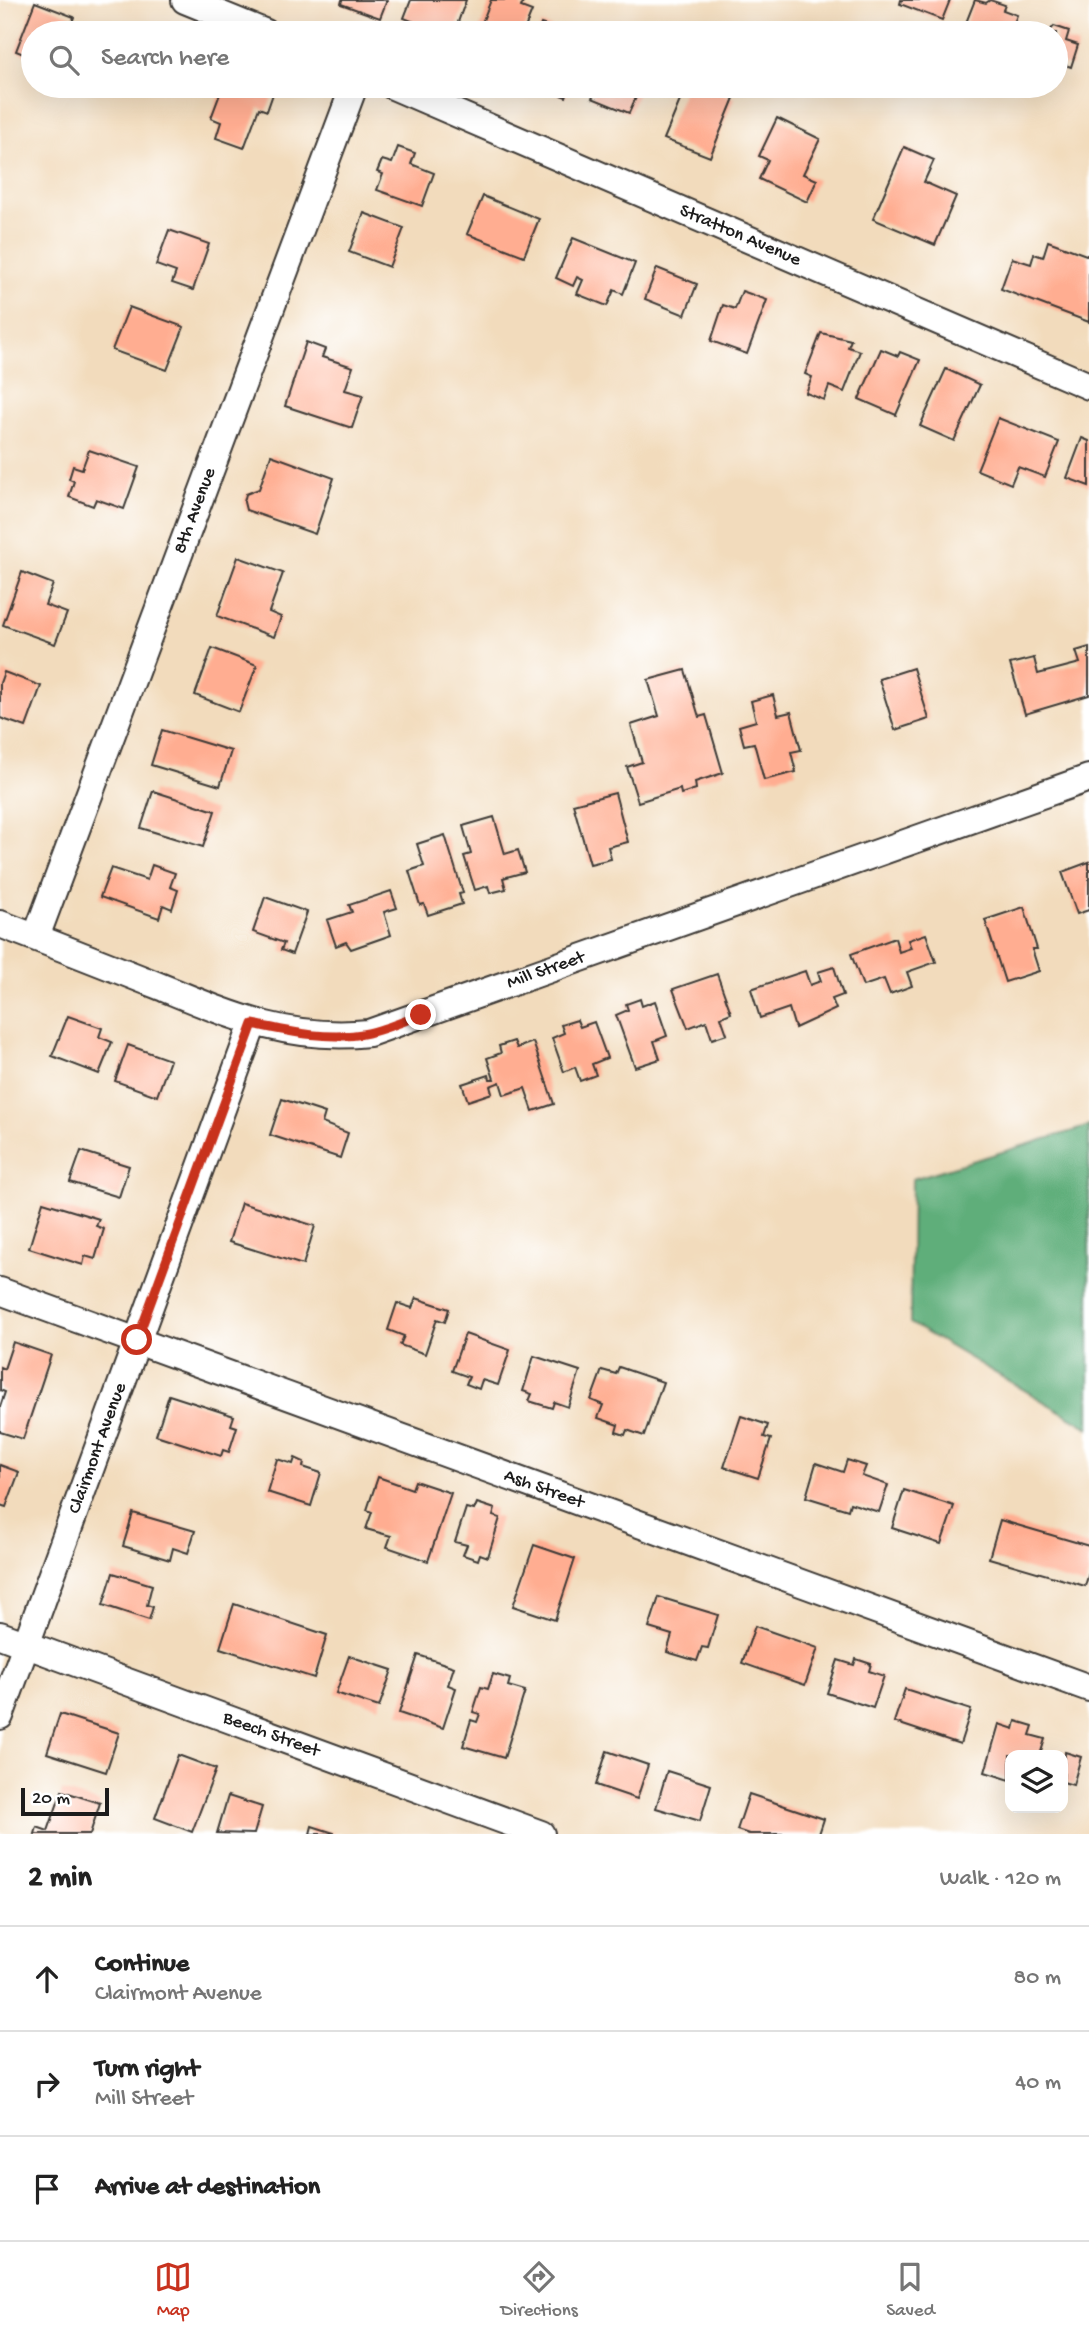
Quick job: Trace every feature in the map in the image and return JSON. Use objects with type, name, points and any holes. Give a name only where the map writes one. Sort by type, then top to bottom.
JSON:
[{"type":"street","points":[[185,0],[237,21]]},
{"type":"street","name":"8th Avenue","points":[[36,937],[350,98]]},
{"type":"street","name":"Stratton Avenue","points":[[421,98],[1089,386]]},
{"type":"street","name":"Mill Street","points":[[0,924],[253,1024],[298,1034],[338,1036],[369,1033],[1089,778]]},
{"type":"street","name":"Clairmont Avenue","points":[[0,1716],[253,1024]]},
{"type":"street","name":"Ash Street","points":[[0,1291],[1089,1688]]},
{"type":"street","name":"Beech Street","points":[[0,1635],[541,1834]]},
{"type":"green space","points":[[1089,1126],[1089,1428],[910,1323],[912,1179]]},
{"type":"building","points":[[342,0],[387,0],[380,18],[341,4]]},
{"type":"building","points":[[411,0],[466,0],[458,21],[412,21],[404,18]]},
{"type":"building","points":[[491,0],[524,0],[521,7],[532,11],[528,21],[483,21]]},
{"type":"building","points":[[901,0],[950,0],[942,20],[900,4]]},
{"type":"building","points":[[975,0],[986,3],[990,0],[1005,5],[1003,10],[1017,15],[1015,21],[967,21]]},
{"type":"building","points":[[35,2],[74,17],[72,21],[28,21]]},
{"type":"building","points":[[21,38],[21,53],[16,51]]},
{"type":"building","points":[[1068,42],[1078,45],[1071,67],[1068,66]]},
{"type":"building","points":[[218,98],[272,98],[267,111],[259,108],[244,148],[216,138],[221,122],[211,118]]},
{"type":"building","points":[[592,98],[636,98],[629,113]]},
{"type":"building","points":[[681,98],[734,98],[710,157],[664,139]]},
{"type":"building","points":[[777,118],[820,139],[803,174],[817,180],[807,202],[759,179],[768,160],[759,156]]},
{"type":"building","points":[[398,147],[415,153],[411,164],[434,173],[422,206],[377,190],[383,174],[377,172],[382,160],[392,163]]},
{"type":"building","points":[[904,147],[934,160],[924,182],[956,196],[935,245],[873,219]]},
{"type":"building","points":[[483,196],[539,219],[524,256],[467,234]]},
{"type":"building","points":[[364,213],[404,228],[389,267],[349,252]]},
{"type":"building","points":[[169,230],[209,244],[193,290],[172,283],[176,272],[156,265]]},
{"type":"building","points":[[573,238],[635,263],[623,294],[614,290],[607,306],[577,294],[583,280],[577,277],[573,286],[556,278]]},
{"type":"building","points":[[1048,241],[1089,256],[1089,322],[1001,289],[1012,258],[1031,264],[1034,254],[1043,257]]},
{"type":"building","points":[[657,268],[697,284],[685,315],[645,299]]},
{"type":"building","points":[[742,291],[767,300],[747,354],[711,341],[723,305],[735,309]]},
{"type":"building","points":[[129,307],[184,327],[167,370],[112,350]]},
{"type":"building","points":[[821,333],[851,340],[848,347],[860,351],[844,392],[829,386],[824,400],[806,393],[812,377],[805,374]]},
{"type":"building","points":[[306,342],[325,349],[322,357],[353,367],[345,390],[363,395],[352,428],[285,406]]},
{"type":"building","points":[[881,349],[898,356],[900,352],[920,360],[896,415],[859,399]]},
{"type":"building","points":[[946,369],[980,385],[954,441],[920,426]]},
{"type":"building","points":[[998,418],[1059,442],[1045,477],[1018,467],[1011,484],[977,470]]},
{"type":"building","points":[[1082,438],[1089,441],[1089,486],[1067,478]]},
{"type":"building","points":[[89,450],[139,467],[124,509],[96,499],[93,506],[69,497],[74,481],[69,479],[73,466],[82,469]]},
{"type":"building","points":[[271,455],[334,478],[315,534],[246,510],[246,494],[259,489]]},
{"type":"building","points":[[238,557],[283,573],[269,612],[281,617],[274,637],[217,616]]},
{"type":"building","points":[[22,572],[53,584],[45,605],[67,613],[55,644],[3,625]]},
{"type":"building","points":[[1089,647],[1089,695],[1025,714],[1010,664],[1034,658],[1038,674],[1080,663],[1076,651]]},
{"type":"building","points":[[212,648],[257,665],[239,712],[195,695]]},
{"type":"building","points":[[913,668],[929,719],[895,730],[879,679]]},
{"type":"building","points":[[685,670],[699,717],[706,715],[723,773],[695,782],[696,789],[681,794],[680,789],[638,802],[627,767],[642,762],[631,725],[659,716],[648,680]]},
{"type":"building","points":[[4,672],[41,686],[26,727],[0,718],[0,683]]},
{"type":"building","points":[[773,695],[778,715],[791,712],[801,750],[791,752],[796,772],[764,780],[754,743],[744,745],[739,726],[756,721],[751,701]]},
{"type":"building","points":[[162,730],[231,751],[220,786],[151,765]]},
{"type":"building","points":[[153,791],[215,811],[203,847],[141,828]]},
{"type":"building","points":[[615,793],[628,842],[608,847],[611,859],[590,864],[573,804]]},
{"type":"building","points":[[494,817],[505,854],[518,850],[525,872],[503,878],[506,889],[490,893],[488,886],[475,890],[464,856],[471,854],[463,826]]},
{"type":"building","points":[[445,835],[463,893],[459,894],[462,904],[428,915],[424,904],[420,905],[409,871],[424,866],[417,844]]},
{"type":"building","points":[[1089,862],[1089,910],[1077,914],[1062,872]]},
{"type":"building","points":[[152,865],[175,873],[170,887],[178,890],[172,909],[163,905],[159,918],[100,897],[111,868],[147,880]]},
{"type":"building","points":[[391,891],[397,908],[384,912],[391,935],[351,949],[346,942],[336,946],[327,920],[352,912],[349,905]]},
{"type":"building","points":[[265,897],[307,912],[292,954],[281,950],[284,943],[253,932]]},
{"type":"building","points":[[1024,907],[1037,949],[1032,949],[1039,971],[1005,982],[985,920]]},
{"type":"building","points":[[926,934],[936,962],[907,972],[912,986],[890,994],[884,979],[863,986],[851,954],[895,938],[899,952],[911,948],[908,940]]},
{"type":"building","points":[[834,967],[843,995],[832,999],[836,1009],[795,1028],[789,1008],[760,1018],[751,989],[805,971],[810,985],[821,981],[818,972]]},
{"type":"building","points":[[717,974],[731,1013],[721,1017],[727,1034],[712,1039],[706,1021],[688,1028],[673,989]]},
{"type":"building","points":[[640,999],[642,1006],[655,1001],[667,1036],[654,1041],[660,1059],[635,1067],[616,1015],[628,1010],[626,1004]]},
{"type":"building","points":[[68,1016],[102,1028],[99,1037],[112,1042],[99,1074],[52,1056]]},
{"type":"building","points":[[577,1020],[580,1027],[594,1022],[607,1058],[592,1064],[596,1075],[580,1081],[575,1067],[564,1072],[552,1038],[564,1033],[561,1025]]},
{"type":"building","points":[[514,1041],[517,1048],[533,1042],[554,1104],[533,1111],[525,1088],[504,1095],[500,1082],[490,1086],[492,1093],[468,1101],[462,1084],[489,1075],[490,1079],[494,1079],[487,1058],[501,1053],[499,1046]]},
{"type":"building","points":[[128,1045],[170,1060],[157,1096],[115,1081]]},
{"type":"building","points":[[282,1099],[325,1113],[322,1123],[348,1133],[340,1158],[270,1135]]},
{"type":"building","points":[[81,1151],[129,1166],[119,1197],[70,1182]]},
{"type":"building","points":[[43,1202],[99,1219],[96,1226],[104,1229],[95,1259],[85,1256],[83,1265],[29,1248]]},
{"type":"building","points":[[241,1203],[315,1226],[303,1265],[229,1242]]},
{"type":"building","points":[[416,1298],[449,1309],[445,1322],[437,1319],[425,1354],[400,1345],[404,1336],[388,1330],[397,1303],[412,1308]]},
{"type":"building","points":[[465,1334],[510,1350],[498,1385],[482,1380],[479,1389],[466,1384],[469,1377],[452,1371]]},
{"type":"building","points":[[13,1342],[51,1355],[23,1439],[0,1432],[0,1407],[5,1392],[0,1390],[0,1367],[4,1369]]},
{"type":"building","points":[[534,1356],[580,1371],[568,1407],[554,1402],[552,1408],[529,1401],[532,1394],[523,1391]]},
{"type":"building","points":[[619,1367],[663,1382],[644,1436],[627,1430],[625,1435],[616,1432],[618,1425],[598,1418],[603,1405],[591,1400],[602,1370],[616,1374]]},
{"type":"building","points":[[169,1395],[234,1416],[231,1425],[237,1427],[229,1452],[223,1450],[221,1456],[156,1435]]},
{"type":"building","points":[[741,1416],[768,1425],[764,1437],[771,1439],[758,1478],[724,1467]]},
{"type":"building","points":[[295,1458],[304,1462],[303,1467],[321,1473],[311,1506],[267,1492],[277,1459],[293,1464]]},
{"type":"building","points":[[847,1460],[866,1466],[862,1476],[888,1485],[879,1512],[850,1503],[848,1510],[806,1497],[816,1463],[843,1472]]},
{"type":"building","points":[[0,1465],[19,1472],[6,1507],[0,1505]]},
{"type":"building","points":[[378,1477],[412,1489],[415,1481],[451,1493],[428,1561],[387,1547],[391,1536],[366,1529],[372,1512],[367,1510]]},
{"type":"building","points":[[904,1490],[954,1506],[941,1544],[892,1528]]},
{"type":"building","points":[[477,1503],[495,1509],[493,1516],[500,1518],[488,1557],[480,1554],[478,1560],[463,1555],[467,1545],[455,1542],[466,1508],[474,1510]]},
{"type":"building","points":[[133,1513],[195,1531],[188,1553],[173,1548],[170,1560],[123,1546]]},
{"type":"building","points":[[1000,1520],[1089,1546],[1089,1573],[1085,1586],[989,1558]]},
{"type":"building","points":[[534,1545],[575,1559],[555,1620],[513,1606]]},
{"type":"building","points":[[113,1573],[152,1585],[147,1605],[153,1607],[149,1620],[103,1605]]},
{"type":"building","points":[[659,1597],[718,1615],[708,1648],[702,1647],[697,1661],[667,1652],[672,1635],[649,1628]]},
{"type":"building","points":[[234,1604],[327,1635],[314,1678],[220,1648]]},
{"type":"building","points":[[755,1626],[818,1648],[805,1685],[742,1663]]},
{"type":"building","points":[[418,1655],[454,1667],[448,1685],[456,1688],[443,1728],[399,1713]]},
{"type":"building","points":[[349,1656],[392,1670],[379,1707],[336,1693]]},
{"type":"building","points":[[856,1659],[871,1664],[869,1671],[884,1676],[873,1708],[827,1693],[838,1660],[854,1665]]},
{"type":"building","points":[[493,1674],[510,1679],[508,1686],[525,1691],[504,1758],[463,1746],[471,1720],[477,1722],[480,1714],[473,1712],[481,1687],[488,1689]]},
{"type":"building","points":[[905,1689],[971,1710],[960,1744],[894,1722]]},
{"type":"building","points":[[60,1714],[119,1733],[106,1772],[47,1753]]},
{"type":"building","points":[[1016,1721],[1033,1726],[1030,1735],[1045,1739],[1042,1750],[1005,1750],[1005,1778],[985,1772],[999,1724],[1014,1729]]},
{"type":"building","points":[[607,1751],[648,1765],[637,1799],[596,1785]]},
{"type":"building","points":[[1068,1753],[1081,1757],[1073,1785],[1068,1784]]},
{"type":"building","points":[[178,1755],[216,1769],[192,1832],[155,1818]]},
{"type":"building","points":[[667,1771],[711,1785],[700,1821],[656,1808]]},
{"type":"building","points":[[62,1791],[100,1803],[90,1834],[35,1834],[37,1827],[48,1831]]},
{"type":"building","points":[[749,1794],[824,1819],[819,1834],[749,1834],[737,1830]]},
{"type":"building","points":[[228,1796],[262,1807],[254,1834],[217,1833]]},
{"type":"building","points":[[312,1826],[334,1833],[334,1834],[310,1834]]},
{"type":"route","points":[[137,1340],[253,1024],[298,1034],[338,1036],[369,1033],[421,1015]]}]
